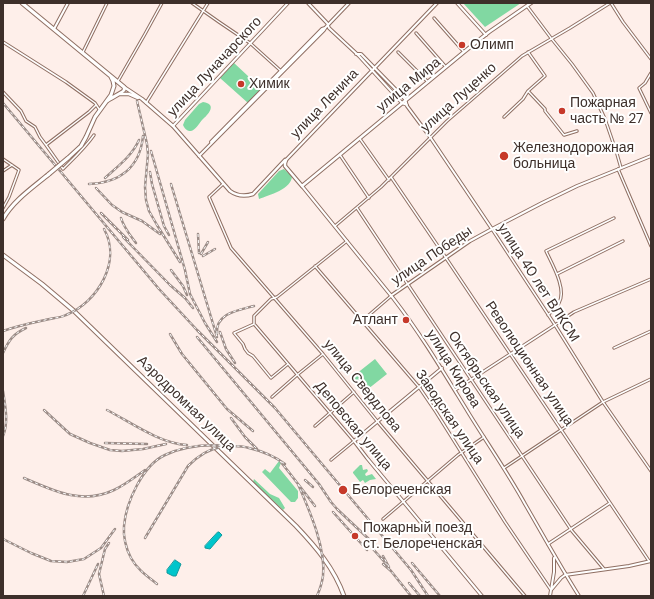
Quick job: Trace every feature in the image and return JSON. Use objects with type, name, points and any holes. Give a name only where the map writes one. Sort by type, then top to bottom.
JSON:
[{"type":"main road","points":[[22,3],[82,54],[146,103]]},
{"type":"main road","name":"улица Мира","points":[[302,186],[486,34],[530,3]]},
{"type":"main road","points":[[108,74],[114,84],[114,89],[111,95]]},
{"type":"main road","points":[[3,219],[7,212],[22,197],[78,150],[84,141],[94,117],[114,91],[117,84],[124,86]]},
{"type":"main road","points":[[107,100],[124,91],[124,86]]},
{"type":"main road","points":[[117,94],[129,94],[146,103]]},
{"type":"main road","name":"улица Ленина","points":[[146,103],[173,126],[234,194],[240,196],[253,194],[286,160]]},
{"type":"main road","name":"улица Кирова","points":[[286,160],[285,166],[302,186]]},
{"type":"main road","points":[[276,170],[283,168],[288,170]]},
{"type":"main road","name":"Аэродромная улица","points":[[3,255],[42,284],[74,311],[296,526],[317,548],[324,558],[340,584],[344,596]]},
{"type":"street","points":[[54,30],[68,3]]},
{"type":"street","points":[[82,54],[107,3]]},
{"type":"street","points":[[118,81],[146,34],[162,3]]},
{"type":"street","points":[[192,3],[250,43],[282,71]]},
{"type":"street","points":[[146,103],[208,3]]},
{"type":"street","name":"улица Луначарского","points":[[173,126],[288,3]]},
{"type":"street","name":"улица 40 лет ВЛКСМ","points":[[308,3],[327,26],[372,70],[402,103],[408,106]]},
{"type":"street","points":[[199,155],[349,3]]},
{"type":"street","name":"улица Ленина","points":[[286,160],[437,3]]},
{"type":"street","points":[[457,3],[486,34]]},
{"type":"street","points":[[611,3],[623,22],[651,59]]},
{"type":"street","name":"улица Луценко","points":[[335,226],[369,198],[430,137],[527,52],[611,3]]},
{"type":"street","points":[[527,6],[593,93],[605,119],[619,158],[620,169],[651,246]]},
{"type":"street","points":[[434,18],[464,52]]},
{"type":"street","points":[[416,33],[446,67]]},
{"type":"street","points":[[3,42],[94,103],[99,110]]},
{"type":"street","points":[[398,52],[428,82]]},
{"type":"street","points":[[504,117],[523,99],[528,91],[545,76],[527,52]]},
{"type":"street","name":"улица 40 лет ВЛКСМ","points":[[356,54],[361,54],[406,100],[408,106],[548,314],[603,402],[651,471]]},
{"type":"street","points":[[651,73],[645,83],[639,88],[651,113]]},
{"type":"street","points":[[528,91],[545,109],[564,135],[577,131]]},
{"type":"street","points":[[3,92],[21,111],[26,121],[35,127],[40,137],[63,169],[79,154],[94,135]]},
{"type":"street","points":[[46,144],[89,112],[96,105]]},
{"type":"street","points":[[360,138],[388,180]]},
{"type":"street","points":[[340,154],[369,198]]},
{"type":"street","name":"улица Победы","points":[[362,321],[392,295],[470,241],[567,191],[651,156]]},
{"type":"street","points":[[3,159],[19,170],[3,209],[7,212]]},
{"type":"street","points":[[3,171],[12,165]]},
{"type":"street","name":"Революционная улица","points":[[391,177],[650,562]]},
{"type":"street","name":"улица Свердлова","points":[[224,183],[209,197],[231,248],[323,354],[377,421],[525,596]]},
{"type":"street","name":"улица Кирова","points":[[302,186],[392,295],[427,344],[525,504],[554,557],[579,596]]},
{"type":"street","name":"Октябрьская улица","points":[[357,208],[571,529],[604,569]]},
{"type":"street","points":[[548,314],[559,304],[562,293],[557,274],[546,251],[614,218]]},
{"type":"street","points":[[288,364],[271,378],[253,356],[248,354],[243,344],[234,333],[254,324],[254,316],[264,305],[271,299],[277,297],[347,241]]},
{"type":"street","points":[[557,274],[623,241]]},
{"type":"street","name":"Заводская улица","points":[[315,266],[419,387],[505,522],[551,590]]},
{"type":"street","points":[[455,390],[574,312],[651,279]]},
{"type":"street","name":"Деповская улица","points":[[254,324],[354,441],[366,458],[482,596]]},
{"type":"street","points":[[614,348],[651,331]]},
{"type":"street","points":[[272,397],[323,354]]},
{"type":"street","points":[[331,460],[442,368]]},
{"type":"street","points":[[503,468],[603,402],[651,379]]},
{"type":"street","points":[[315,426],[354,392]]},
{"type":"street","points":[[383,519],[462,453],[484,437]]},
{"type":"street","points":[[548,544],[610,503]]},
{"type":"street","points":[[550,596],[554,572],[554,557]]},
{"type":"street","points":[[551,590],[565,575],[650,562]]},
{"type":"green space","points":[[463,3],[521,3],[485,27]]},
{"type":"green space","name":"Химик","points":[[234,63],[262,89],[248,103],[220,78]]},
{"type":"green space","points":[[203,102],[210,105],[211,107],[209,113],[197,127],[191,131],[185,129],[183,125],[185,120],[199,104]]},
{"type":"green space","points":[[284,169],[292,176],[288,185],[279,191],[259,199],[258,194],[279,171]]},
{"type":"green space","points":[[375,359],[387,374],[363,393],[351,378]]},
{"type":"green space","points":[[279,461],[281,463],[279,468],[298,491],[298,498],[295,502],[291,502],[262,472],[265,469],[270,473]]},
{"type":"green space","points":[[360,465],[362,465],[363,470],[367,469],[368,471],[365,474],[366,476],[372,474],[376,479],[365,483],[363,480],[360,482],[353,472]]},
{"type":"green space","points":[[254,479],[270,494],[279,498],[285,508],[283,510],[253,482]]},
{"type":"water","points":[[218,532],[222,535],[210,549],[205,548],[205,546]]},
{"type":"water","points":[[175,560],[181,564],[176,576],[173,576],[167,573],[167,570]]},
{"type":"railway","points":[[137,101],[148,154],[145,187],[146,200],[149,211],[180,262]]},
{"type":"railway","points":[[3,103],[159,289],[197,330],[275,408],[411,570],[428,596]]},
{"type":"railway","points":[[89,184],[110,181],[126,172],[138,157],[143,136]]},
{"type":"railway","points":[[105,178],[128,156],[139,140]]},
{"type":"railway","points":[[151,151],[185,270],[190,294],[217,342]]},
{"type":"railway","points":[[150,172],[164,226],[169,235]]},
{"type":"railway","points":[[171,184],[217,337]]},
{"type":"railway","points":[[96,188],[112,205],[122,212],[142,221],[160,234]]},
{"type":"railway","points":[[101,213],[128,240]]},
{"type":"railway","points":[[121,218],[125,228],[136,243]]},
{"type":"railway","points":[[3,331],[64,316],[78,309],[88,301],[97,291],[104,279],[108,267],[110,254],[109,241],[104,229]]},
{"type":"railway","points":[[198,234],[199,253]]},
{"type":"railway","points":[[123,237],[170,285],[185,298],[193,308]]},
{"type":"railway","points":[[201,254],[208,242]]},
{"type":"railway","points":[[203,256],[215,249]]},
{"type":"railway","points":[[171,270],[183,286],[187,295]]},
{"type":"railway","points":[[217,334],[217,327],[224,317],[235,311],[254,306]]},
{"type":"railway","points":[[3,353],[7,344],[12,338],[26,328]]},
{"type":"railway","points":[[220,332],[226,349],[235,363]]},
{"type":"railway","points":[[170,334],[182,354],[227,409],[253,431]]},
{"type":"railway","points":[[197,337],[319,484],[331,502],[372,542]]},
{"type":"railway","points":[[3,391],[6,419],[3,436]]},
{"type":"railway","points":[[44,410],[70,434],[110,450],[122,451],[143,449],[166,444]]},
{"type":"railway","points":[[107,410],[166,441],[187,445]]},
{"type":"railway","points":[[231,418],[245,437],[257,449]]},
{"type":"railway","points":[[105,443],[147,444]]},
{"type":"railway","points":[[157,584],[133,562],[125,542],[124,534],[125,516],[132,496],[143,476],[157,460],[165,455],[189,447],[223,445],[242,446],[254,449],[272,456],[285,464]]},
{"type":"railway","points":[[145,538],[188,466],[203,454],[221,447]]},
{"type":"railway","points":[[280,461],[315,506]]},
{"type":"railway","points":[[24,478],[68,494],[91,496],[114,490],[145,470]]},
{"type":"railway","points":[[305,480],[313,487]]},
{"type":"railway","points":[[298,484],[316,529],[322,553],[323,576],[317,596]]},
{"type":"railway","points":[[333,512],[367,550]]},
{"type":"railway","points":[[3,539],[51,561],[67,562],[84,559],[101,548],[115,529]]},
{"type":"railway","points":[[365,540],[389,567],[383,556]]},
{"type":"railway","points":[[104,596],[99,574],[105,549],[109,543]]},
{"type":"railway","points":[[412,563],[440,596]]},
{"type":"railway","points":[[83,596],[98,564]]},
{"type":"railway","points":[[383,564],[391,571],[411,596]]},
{"type":"railway","points":[[409,583],[420,596]]},
{"type":"place","name":"Олимп","points":[[462,45]]},
{"type":"place","name":"Химик","points":[[241,84]]},
{"type":"place","name":"Пожарная часть № 27","points":[[562,111]]},
{"type":"place","name":"Железнодорожная больница","points":[[504,156]]},
{"type":"place","name":"Атлант","points":[[406,320]]},
{"type":"place","name":"Белореченская","points":[[343,490]]},
{"type":"place","name":"Пожарный поезд ст. Белореченская","points":[[355,536]]}]
